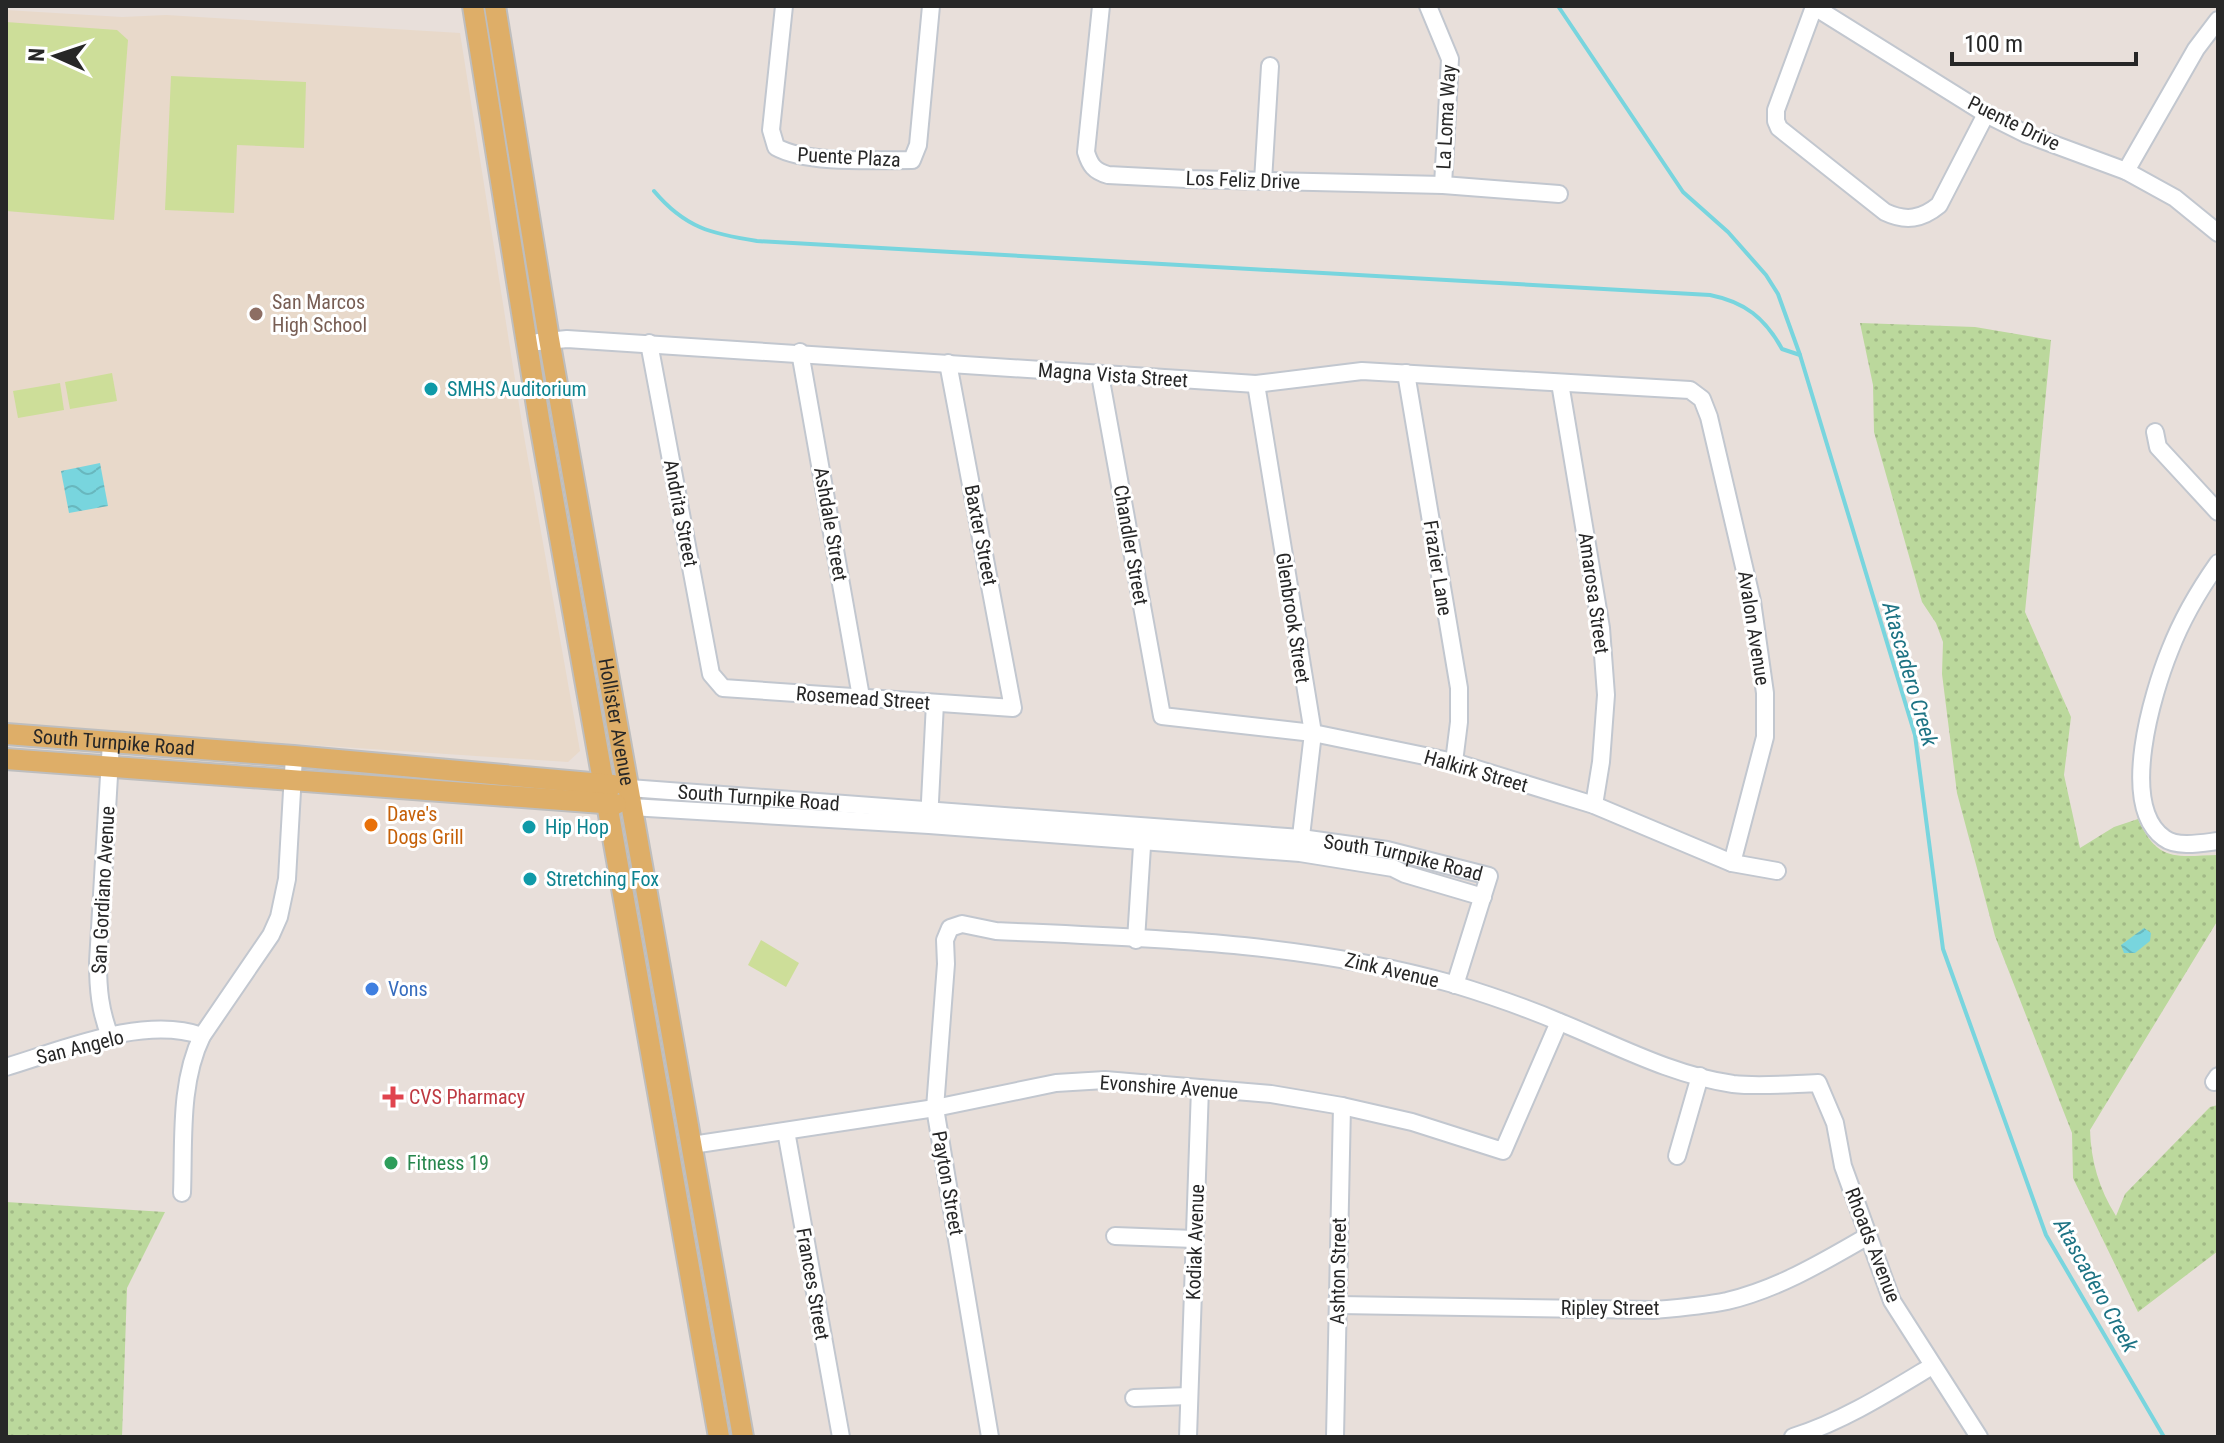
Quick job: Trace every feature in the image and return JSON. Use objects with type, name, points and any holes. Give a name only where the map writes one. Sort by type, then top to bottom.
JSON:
[{"type":"main road","name":"Hollister Avenue","points":[[473,6],[527,344],[719,1437]]},
{"type":"main road","name":"Hollister Avenue","points":[[495,6],[549,339],[743,1437]]},
{"type":"main road","name":"South Turnpike Road","points":[[6,734],[294,756],[630,797]]},
{"type":"main road","name":"South Turnpike Road","points":[[6,759],[293,779],[605,793]]},
{"type":"street","name":"Puente Plaza","points":[[784,6],[771,130],[773,151],[916,164],[931,6]]},
{"type":"street","name":"Los Feliz Drive","points":[[1101,6],[1084,168],[1108,175],[1443,185],[1559,194]]},
{"type":"street","name":"La Loma Way","points":[[1428,6],[1450,59],[1443,185]]},
{"type":"street","points":[[1814,6],[1776,110],[1776,121],[1779,128],[1885,212],[1897,218],[1912,219],[1929,213],[1939,205],[1986,114]]},
{"type":"street","name":"Puente Drive","points":[[1814,6],[1986,114],[2026,134],[2126,171],[2175,198],[2218,233]]},
{"type":"street","points":[[2126,171],[2196,49],[2218,20]]},
{"type":"street","points":[[1263,181],[1270,66]]},
{"type":"street","name":"Magna Vista Street","points":[[527,344],[549,339],[649,343],[1256,384],[1362,371],[1669,388],[1690,390],[1698,395]]},
{"type":"street","name":"Andrita Street","points":[[649,343],[711,674],[716,681]]},
{"type":"street","name":"Ashdale Street","points":[[800,352],[861,697]]},
{"type":"street","name":"Baxter Street","points":[[948,363],[1013,708]]},
{"type":"street","name":"Frazier Lane","points":[[1406,373],[1459,688],[1454,762]]},
{"type":"street","name":"Chandler Street","points":[[1100,375],[1162,716]]},
{"type":"street","name":"Amarosa Street","points":[[1560,383],[1601,628],[1606,695],[1594,805]]},
{"type":"street","name":"Glenbrook Street","points":[[1256,384],[1313,733],[1300,845]]},
{"type":"street","name":"Avalon Avenue","points":[[1698,395],[1709,417],[1752,601],[1765,693],[1765,737],[1732,863]]},
{"type":"street","points":[[2155,432],[2158,447],[2218,512]]},
{"type":"street","points":[[2218,563],[2187,612],[2170,649],[2155,692],[2141,758],[2140,779],[2150,822],[2165,840],[2183,844],[2218,841]]},
{"type":"street","name":"Rosemead Street","points":[[716,681],[723,688],[1013,708]]},
{"type":"street","points":[[929,818],[935,703]]},
{"type":"street","name":"Halkirk Street","points":[[1162,716],[1313,733],[1454,762],[1594,805],[1732,863],[1777,871]]},
{"type":"street","name":"San Gordiano Avenue","points":[[110,1036],[99,998],[98,962],[111,742]]},
{"type":"street","points":[[182,1193],[186,1097],[194,1052],[271,935],[279,917],[287,879],[294,756]]},
{"type":"street","name":"South Turnpike Road","points":[[630,797],[1401,853],[1489,876],[1455,985]]},
{"type":"street","points":[[1136,940],[1143,833]]},
{"type":"street","name":"Zink Avenue","points":[[950,928],[962,924],[996,931],[1273,948],[1322,954],[1455,985],[1559,1022],[1649,1061],[1700,1076],[1734,1084],[1818,1083]]},
{"type":"street","name":"Payton Street","points":[[950,928],[945,940],[946,964],[935,1108],[990,1437]]},
{"type":"street","name":"Evonshire Avenue","points":[[692,1145],[935,1108],[1056,1083],[1105,1080],[1271,1094],[1342,1106],[1412,1122],[1506,1156],[1559,1022]]},
{"type":"street","name":"San Angelo","points":[[6,1067],[110,1036],[164,1030],[187,1031],[202,1036]]},
{"type":"street","points":[[1677,1156],[1700,1076]]},
{"type":"street","name":"Rhoads Avenue","points":[[1818,1083],[1835,1123],[1843,1166],[1892,1301],[1979,1437]]},
{"type":"street","name":"Kodiak Avenue","points":[[1188,1437],[1200,1088]]},
{"type":"street","name":"Ashton Street","points":[[1335,1437],[1342,1106]]},
{"type":"street","name":"Frances Street","points":[[786,1131],[841,1437]]},
{"type":"street","points":[[1115,1236],[1194,1239]]},
{"type":"street","name":"Ripley Street","points":[[1338,1305],[1654,1310],[1686,1307],[1728,1301],[1759,1291],[1798,1275],[1868,1236]]},
{"type":"street","points":[[1804,1435],[1887,1393],[1932,1366]]},
{"type":"street","points":[[1134,1398],[1189,1396]]},
{"type":"shaded area","name":"San Marcos High School","points":[[6,10],[122,17],[166,15],[460,33],[524,436],[580,751],[568,762],[6,725]]},
{"type":"green space","points":[[6,22],[117,30],[128,40],[114,220],[6,211]]},
{"type":"green space","points":[[171,76],[306,82],[304,148],[237,145],[234,213],[165,210]]},
{"type":"green space","points":[[1860,323],[1975,327],[2051,340],[2025,612],[2071,717],[2064,775],[2080,848],[2114,827],[2138,819],[2145,833],[2161,850],[2180,856],[2218,855],[2218,920],[2090,1130],[2097,1174],[2116,1216],[2125,1194],[2210,1107],[2218,1105],[2218,1251],[2138,1312],[2073,1178],[2072,1133],[1995,936],[1957,793],[1942,674],[1943,642],[1936,623],[1922,602],[1874,432],[1873,385]]},
{"type":"green space","points":[[112,373],[117,401],[70,409],[65,382]]},
{"type":"green space","points":[[60,383],[64,410],[18,418],[13,391]]},
{"type":"green space","points":[[761,940],[799,963],[786,987],[748,965]]},
{"type":"green space","points":[[6,1202],[165,1212],[127,1288],[122,1437],[6,1437]]},
{"type":"water","points":[[100,463],[108,506],[69,513],[61,471]]},
{"type":"water","points":[[2144,928],[2151,933],[2150,941],[2135,953],[2124,953],[2121,945]]},
{"type":"waterway","name":"Atascadero Creek","points":[[1558,6],[1683,192],[1728,232],[1766,275],[1778,294],[1800,355],[1915,735],[1943,949],[2046,1235],[2164,1437]]},
{"type":"waterway","points":[[654,191],[677,213],[700,227],[757,241],[1710,295],[1744,307],[1761,320],[1782,349],[1800,355]]},
{"type":"place","name":"San Marcos High School","points":[[256,314]]},
{"type":"place","name":"SMHS Auditorium","points":[[431,389]]},
{"type":"place","name":"Dave's Dogs Grill","points":[[371,825]]},
{"type":"place","name":"Hip Hop","points":[[529,827]]},
{"type":"place","name":"Stretching Fox","points":[[530,879]]},
{"type":"place","name":"Vons","points":[[372,989]]},
{"type":"place","name":"CVS Pharmacy","points":[[393,1097]]},
{"type":"place","name":"Fitness 19","points":[[391,1163]]}]
